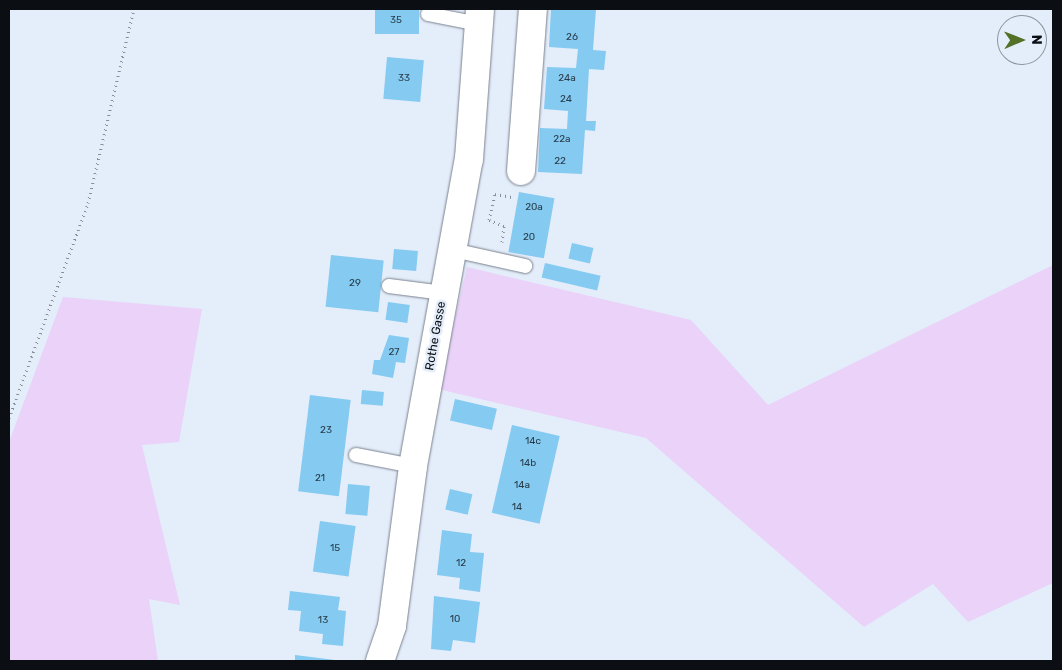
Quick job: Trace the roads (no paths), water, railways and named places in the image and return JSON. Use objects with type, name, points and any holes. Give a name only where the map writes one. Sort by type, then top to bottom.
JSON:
[{"type":"street","points":[[521,172],[533,9]]},
{"type":"street","name":"Rothe Gasse","points":[[380,661],[392,626],[413,466],[469,159],[480,16]]},
{"type":"lane","points":[[428,14],[480,16]]},
{"type":"lane","points":[[453,250],[525,266]]},
{"type":"lane","points":[[389,286],[444,293]]},
{"type":"lane","points":[[356,455],[413,466]]}]
